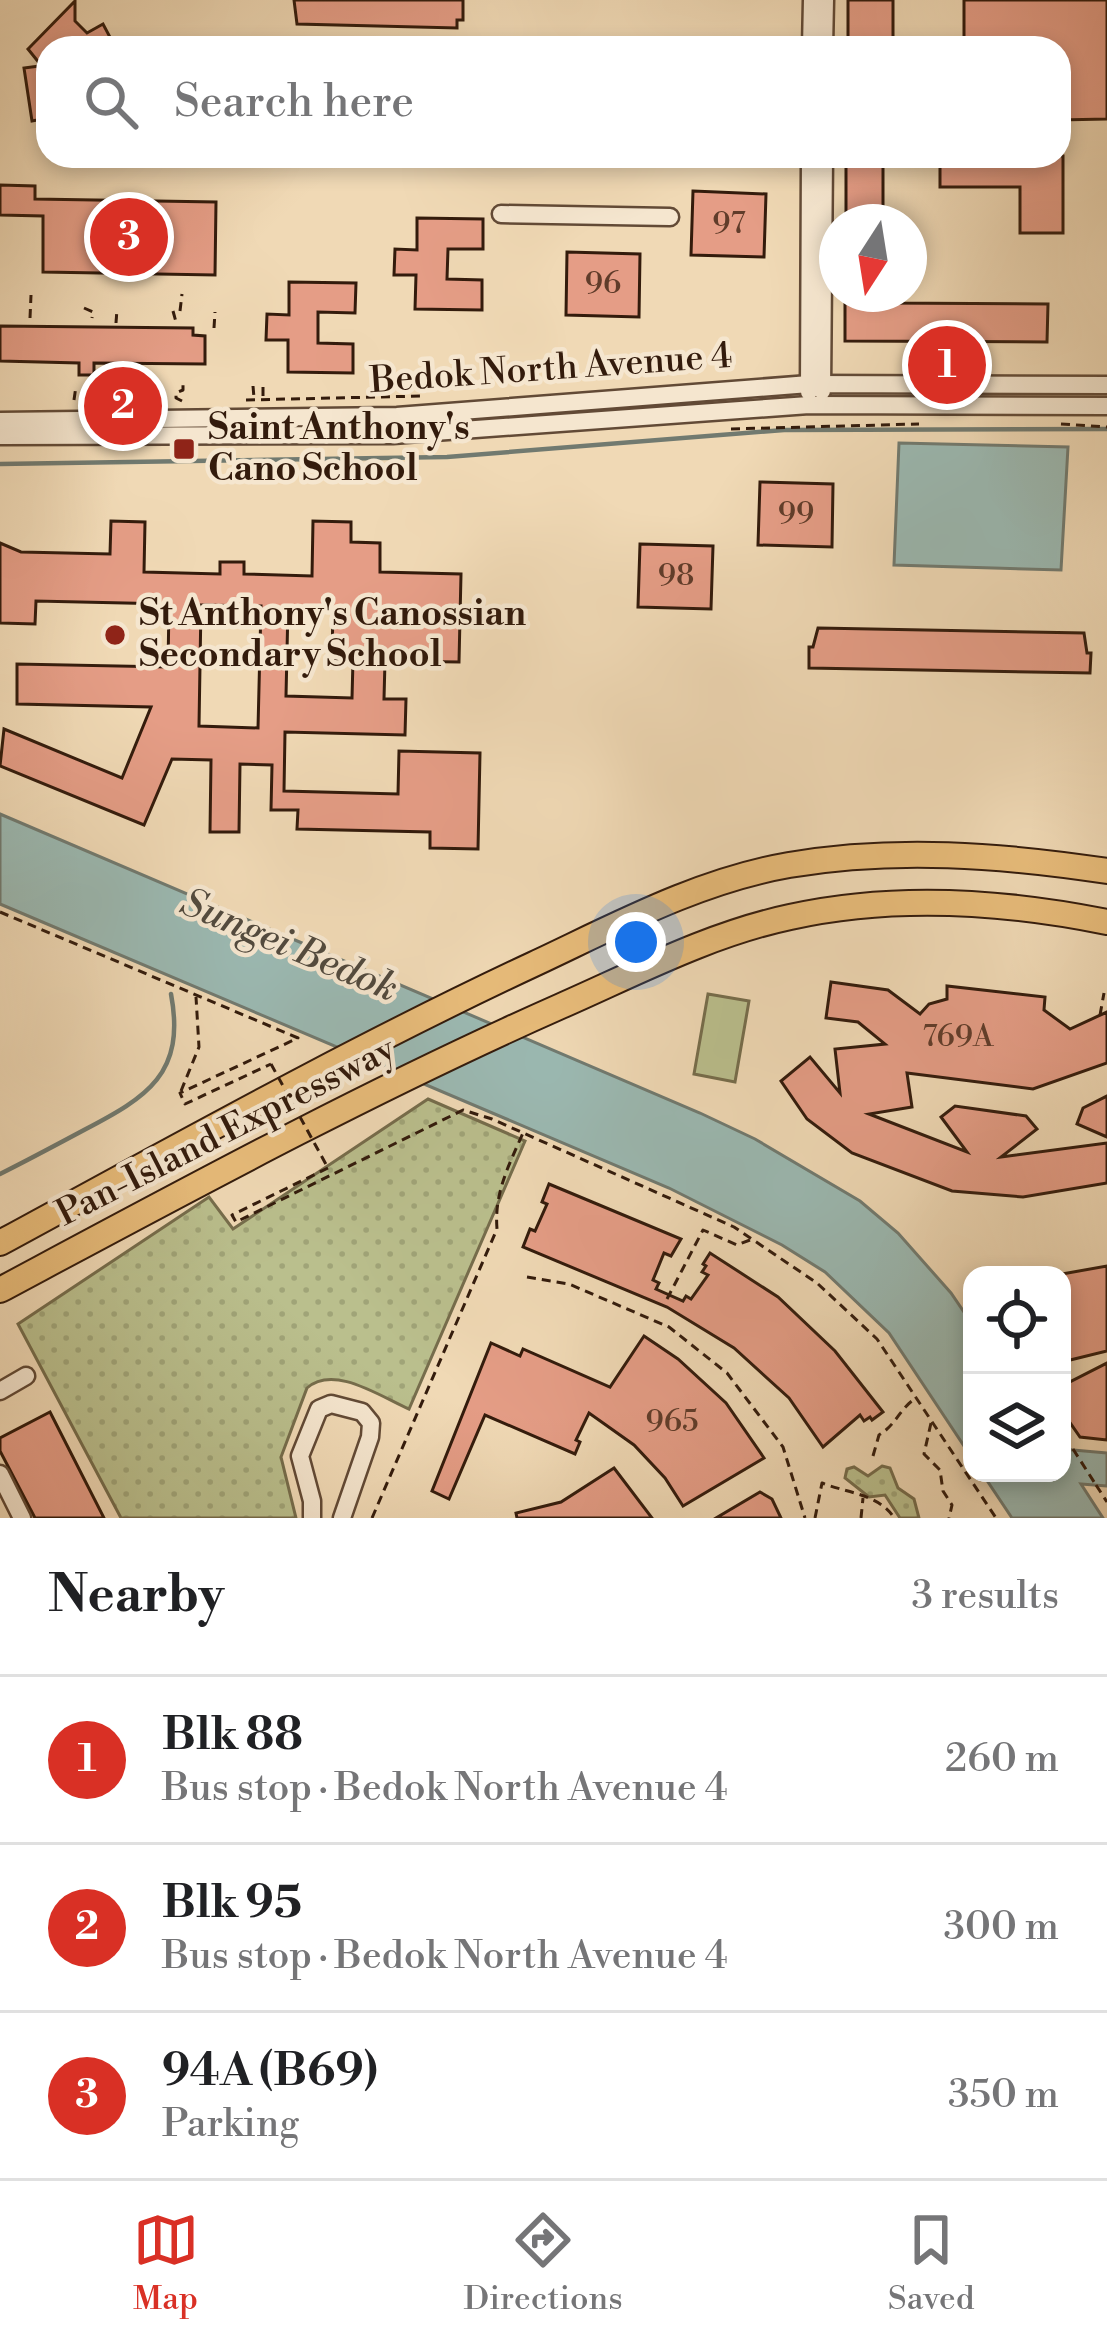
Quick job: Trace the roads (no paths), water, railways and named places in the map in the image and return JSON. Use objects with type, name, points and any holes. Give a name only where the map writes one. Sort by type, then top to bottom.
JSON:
[{"type":"highway","name":"Pan-Island Expressway","points":[[0,1243],[302,1078],[706,886],[788,865],[839,858],[952,854],[1107,871]]},
{"type":"highway","name":"Pan-Island Expressway","points":[[0,1289],[319,1119],[713,939],[793,916],[872,905],[938,903],[1035,910],[1107,922]]},
{"type":"street","points":[[811,36],[812,0]]},
{"type":"street","points":[[824,36],[825,0]]},
{"type":"street","points":[[810,168],[815,405]]},
{"type":"street","points":[[815,384],[824,168]]},
{"type":"street","points":[[501,214],[670,217]]},
{"type":"street","name":"Bedok North Avenue 4","points":[[0,421],[397,416],[815,384],[1107,385]]},
{"type":"street","name":"Bedok North Avenue 4","points":[[0,436],[402,434],[815,405],[1107,406]]},
{"type":"street","points":[[0,1391],[26,1376]]},
{"type":"street","points":[[312,1518],[300,1456],[319,1409],[332,1404],[362,1412],[371,1423],[342,1518]]},
{"type":"street","points":[[0,1474],[22,1518]]},
{"type":"water","points":[[899,443],[1068,447],[1061,570],[894,565]]},
{"type":"water","name":"Sungei Bedok","points":[[0,814],[755,1139],[860,1201],[898,1233],[951,1293],[963,1311],[963,1444],[889,1333],[825,1272],[782,1245],[669,1188],[0,904]]},
{"type":"water","points":[[1071,1450],[1107,1453],[1107,1486],[1081,1484],[1103,1518],[1012,1518],[988,1482],[1071,1482]]},
{"type":"waterway","points":[[0,464],[447,457],[784,430],[1107,429]]},
{"type":"waterway","points":[[0,1174],[106,1118],[157,1080],[173,1044],[171,994]]},
{"type":"place","name":"94A (B69)","points":[[129,237]]},
{"type":"place","name":"Blk 88","points":[[947,365]]},
{"type":"place","name":"Blk 95","points":[[123,406]]},
{"type":"place","name":"Saint Anthony's Cano School","points":[[184,449]]},
{"type":"place","name":"St Anthony's Canossian Secondary School","points":[[115,635]]}]
